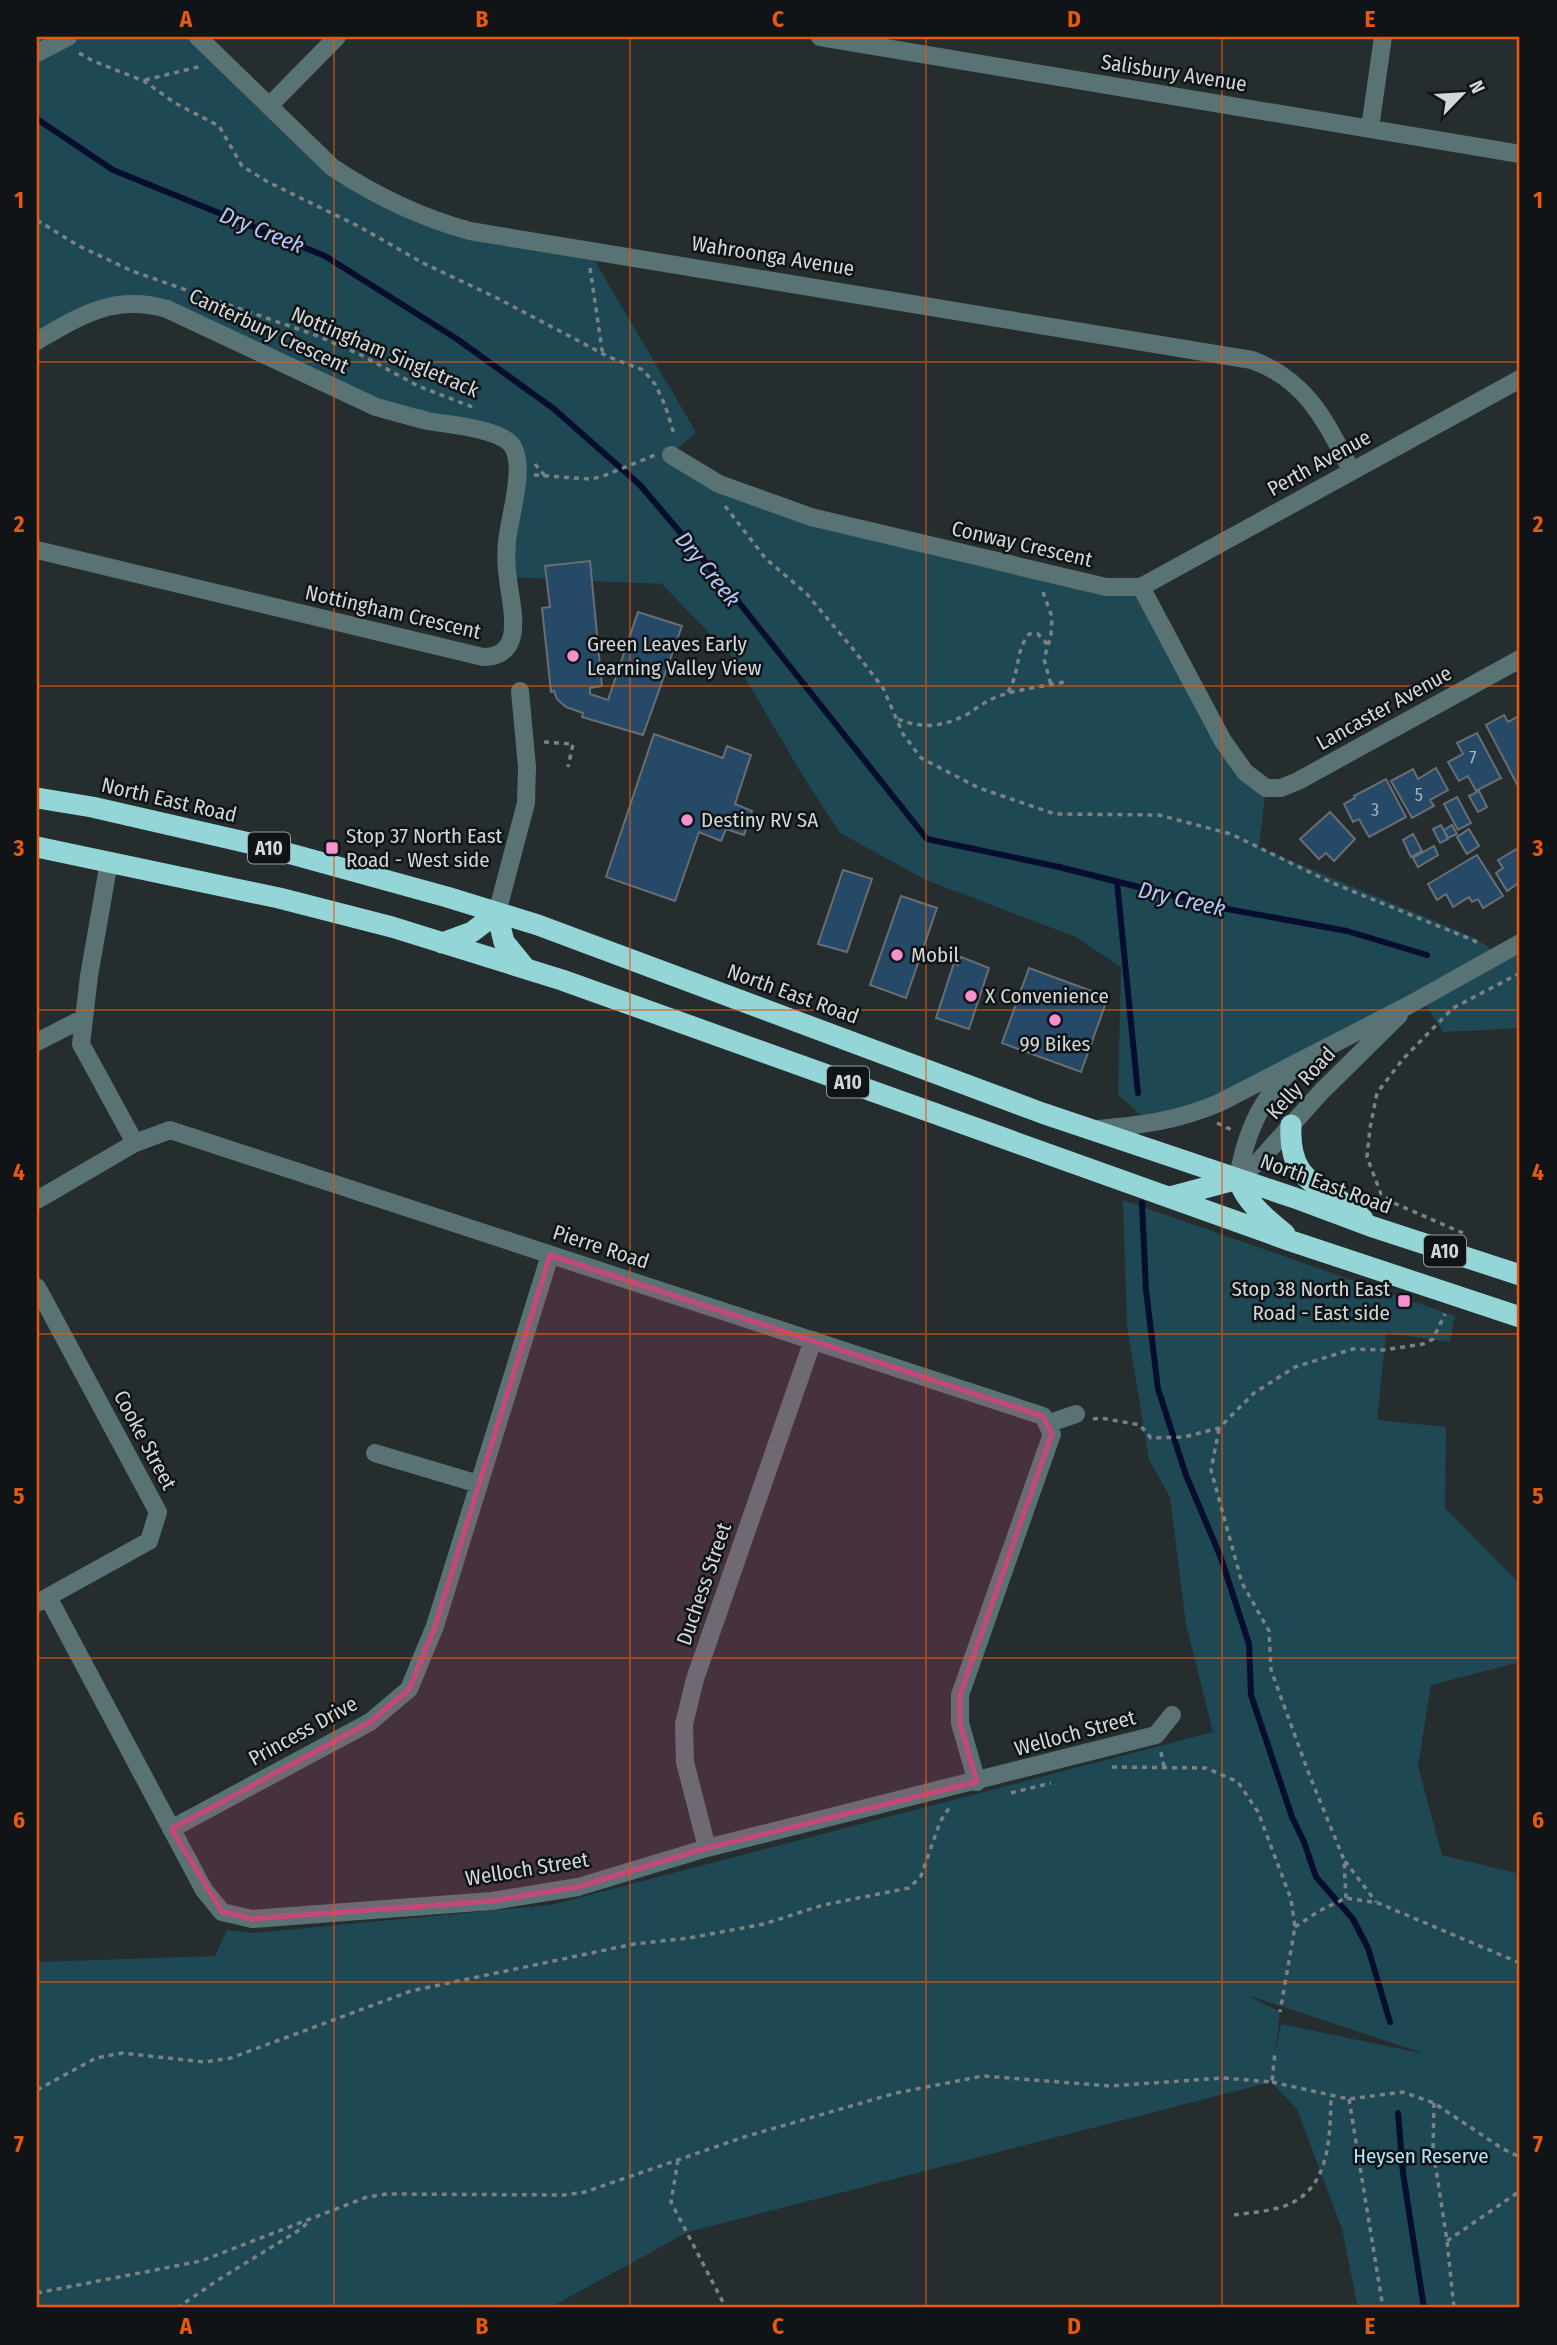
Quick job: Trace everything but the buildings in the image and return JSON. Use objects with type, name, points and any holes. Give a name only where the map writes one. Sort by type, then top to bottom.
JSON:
[{"type":"highway","name":"North East Road","points":[[37,798],[92,807],[262,846],[497,913],[564,935],[1042,1113],[1097,1129],[1370,1226],[1520,1275]]},
{"type":"highway","name":"A10","points":[[37,847],[279,898],[526,969],[1291,1241],[1520,1317]]},
{"type":"highway","points":[[442,943],[472,932],[497,913],[504,942],[526,969]]},
{"type":"highway","points":[[1291,1125],[1290,1146],[1302,1174],[1350,1206],[1370,1226]]},
{"type":"highway","points":[[1170,1197],[1238,1179],[1242,1191],[1252,1204],[1291,1241]]},
{"type":"street","name":"Wahroonga Avenue","points":[[198,37],[332,167],[356,183],[430,218],[470,230],[1252,360],[1264,364],[1310,398],[1325,419],[1351,470]]},
{"type":"street","points":[[269,106],[338,37]]},
{"type":"street","name":"Salisbury Avenue","points":[[820,37],[1520,154]]},
{"type":"street","points":[[1370,128],[1383,37]]},
{"type":"street","points":[[37,53],[62,40]]},
{"type":"street","name":"Canterbury Crescent","points":[[37,341],[83,316],[113,305],[154,305],[376,407],[485,432]]},
{"type":"street","name":"Perth Avenue","points":[[1141,587],[1520,379]]},
{"type":"street","name":"Nottingham Crescent","points":[[37,550],[488,656],[504,649],[513,634],[507,577],[507,546],[518,473],[517,456],[510,444],[485,432]]},
{"type":"street","name":"Conway Crescent","points":[[670,456],[719,484],[811,517],[1106,587],[1141,587]]},
{"type":"street","name":"Lancaster Avenue","points":[[1141,587],[1223,741],[1245,772],[1266,788],[1281,788],[1298,781],[1520,659]]},
{"type":"street","points":[[497,913],[526,803],[527,767],[520,691]]},
{"type":"street","points":[[37,1200],[135,1143],[81,1044],[108,862]]},
{"type":"street","name":"Kelly Road","points":[[1097,1129],[1151,1124],[1194,1114],[1409,1005],[1520,943]]},
{"type":"street","name":"Kelly Road","points":[[1238,1179],[1259,1161],[1322,1091],[1409,1005]]},
{"type":"street","points":[[37,1042],[84,1018]]},
{"type":"street","name":"Kelly Road","points":[[1238,1179],[1241,1155],[1258,1114],[1273,1091],[1306,1057]]},
{"type":"street","name":"Pierre Road","points":[[135,1143],[170,1130],[1043,1416],[1048,1424]]},
{"type":"street","name":"Princess Drive","points":[[171,1829],[370,1722],[409,1689],[435,1626],[550,1255]]},
{"type":"street","name":"Cooke Street","points":[[37,1286],[158,1512],[149,1541],[42,1600]]},
{"type":"street","name":"Duchess Street","points":[[707,1848],[685,1762],[684,1724],[695,1679],[813,1340]]},
{"type":"street","points":[[977,1782],[960,1723],[960,1695],[1052,1434],[1048,1424],[1076,1413]]},
{"type":"street","points":[[375,1453],[479,1484]]},
{"type":"street","name":"Welloch Street","points":[[42,1600],[204,1890],[222,1912],[252,1919],[492,1901],[578,1887],[707,1848],[1156,1735],[1172,1715]]},
{"type":"path","points":[[62,40],[60,47],[71,48],[93,61],[144,81],[175,103],[219,127],[242,166],[268,182],[608,357],[643,370],[655,384],[665,405],[670,456],[601,477],[582,479],[518,473]]},
{"type":"path","points":[[144,81],[207,65]]},
{"type":"path","name":"Nottingham Singletrack","points":[[37,220],[77,244],[132,271],[318,336],[361,355],[418,386],[484,411]]},
{"type":"path","points":[[587,248],[602,350],[608,357]]},
{"type":"path","points":[[531,458],[545,476]]},
{"type":"path","points":[[717,500],[726,507],[766,559],[806,593],[853,649],[883,688],[903,734],[920,758],[979,788],[1055,814],[1159,815],[1231,834],[1330,882],[1475,941],[1487,961]]},
{"type":"path","points":[[1035,570],[1052,617],[1051,635],[1044,659],[1051,685]]},
{"type":"path","points":[[1007,694],[1015,682],[1023,641],[1029,634],[1038,634],[1047,644]]},
{"type":"path","points":[[898,719],[928,727],[947,723],[995,697],[1065,682]]},
{"type":"path","points":[[542,742],[573,744],[568,767]]},
{"type":"path","points":[[1468,1235],[1396,1204],[1381,1194],[1367,1157],[1370,1128],[1377,1093],[1403,1059],[1453,1008],[1520,973]]},
{"type":"path","points":[[1217,1123],[1240,1134]]},
{"type":"path","points":[[1076,1413],[1086,1421],[1101,1418],[1140,1425],[1151,1438],[1184,1437],[1219,1429],[1254,1393],[1295,1367],[1353,1349],[1383,1350],[1423,1344],[1433,1339],[1448,1307]]},
{"type":"path","points":[[1219,1429],[1211,1470],[1242,1583],[1269,1631],[1271,1670],[1344,1860],[1378,1903]]},
{"type":"path","points":[[1100,1770],[1113,1766],[1206,1768],[1238,1782],[1258,1812],[1291,1899],[1295,1927],[1280,2012]]},
{"type":"path","points":[[999,1796],[1062,1780]]},
{"type":"path","points":[[37,2090],[96,2058],[122,2053],[204,2062],[231,2058],[411,1992],[634,1944],[689,1938],[764,1924],[823,1905],[909,1888],[921,1876],[940,1822],[949,1808],[961,1805]]},
{"type":"path","points":[[1344,1860],[1346,1898]]},
{"type":"path","points":[[1295,1927],[1346,1898],[1378,1903],[1520,1963]]},
{"type":"path","points":[[1272,2082],[1275,2052]]},
{"type":"path","points":[[37,2293],[201,2261],[367,2197],[387,2194],[564,2195],[585,2192],[744,2137],[896,2092],[983,2076],[1110,2087],[1223,2078],[1272,2082],[1349,2099],[1403,2092],[1433,2103],[1503,2149],[1520,2157]]},
{"type":"path","points":[[1234,2215],[1280,2207],[1296,2201],[1306,2193],[1324,2163],[1330,2126],[1331,2096]]},
{"type":"path","points":[[1349,2099],[1383,2308]]},
{"type":"path","points":[[1433,2103],[1433,2149],[1454,2308]]},
{"type":"path","points":[[678,2160],[671,2202],[726,2308]]},
{"type":"path","points":[[1447,2241],[1520,2191]]},
{"type":"path","points":[[177,2308],[310,2220]]},
{"type":"highlighted area","points":[[550,1255],[1043,1416],[1052,1434],[960,1695],[960,1723],[977,1782],[707,1848],[578,1887],[492,1901],[252,1919],[222,1912],[171,1829],[370,1722],[409,1689],[435,1626]]},
{"type":"green space","points":[[37,37],[198,37],[313,149],[430,218],[587,248],[696,432],[671,455],[736,491],[1141,587],[1223,741],[1266,788],[1259,847],[1475,938],[1499,955],[1520,943],[1520,1028],[1443,1032],[1421,998],[1306,1057],[1151,1124],[1118,1095],[1121,967],[1076,937],[926,880],[840,833],[734,659],[662,584],[507,577],[510,444],[411,417],[143,303],[43,337],[37,326]]},
{"type":"green space","name":"Heysen Reserve","points":[[1123,1200],[1455,1316],[1450,1342],[1386,1333],[1377,1420],[1446,1427],[1445,1508],[1520,1584],[1520,1662],[1431,1685],[1418,1766],[1442,1855],[1520,1874],[1520,2308],[1358,2308],[1342,2229],[1297,2109],[1271,2082],[688,2232],[549,2308],[37,2308],[37,1962],[215,1956],[227,1930],[254,1933],[551,1905],[1213,1732],[1186,1624],[1170,1497],[1149,1460],[1127,1326]],"holes":[[[1247,1995],[1420,2052],[1281,2024],[1275,2054],[1280,2012]]]},
{"type":"waterway","name":"Dry Creek","points":[[37,119],[113,170],[325,256],[457,339],[554,409],[640,485],[729,590],[927,839],[1059,867],[1222,908],[1347,931],[1427,955]]},
{"type":"waterway","points":[[1117,882],[1138,1093]]},
{"type":"waterway","points":[[1142,1203],[1146,1290],[1158,1389],[1186,1475],[1221,1558],[1249,1644],[1251,1695],[1292,1817],[1316,1877],[1353,1919],[1368,1948],[1390,2022]]},
{"type":"waterway","points":[[1398,2113],[1403,2173],[1424,2308]]},
{"type":"place","name":"Green Leaves Early Learning Valley View","points":[[573,656]]},
{"type":"place","name":"Destiny RV SA","points":[[687,820]]},
{"type":"place","name":"Stop 37 North East Road - West side","points":[[332,848]]},
{"type":"place","name":"Mobil","points":[[897,955]]},
{"type":"place","name":"X Convenience","points":[[971,996]]},
{"type":"place","name":"99 Bikes","points":[[1055,1020]]},
{"type":"place","name":"Stop 38 North East Road - East side","points":[[1404,1301]]}]
